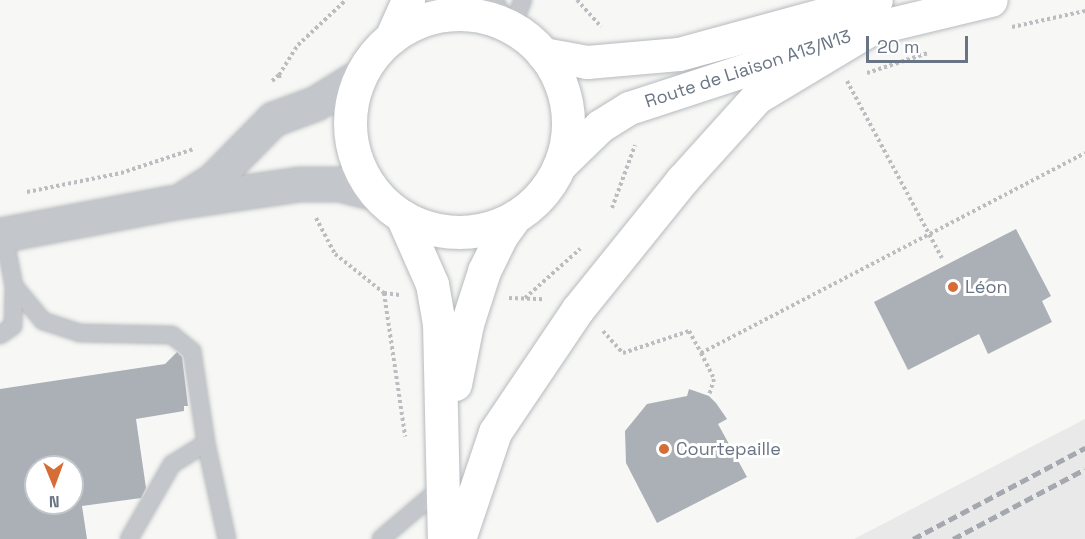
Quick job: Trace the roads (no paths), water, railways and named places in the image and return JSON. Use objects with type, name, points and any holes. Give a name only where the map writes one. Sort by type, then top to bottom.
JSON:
[{"type":"main road","points":[[408,0],[391,38],[361,75],[351,108],[351,142],[362,174],[375,193],[402,216],[429,228],[458,232],[488,228],[515,217]]},
{"type":"main road","points":[[391,38],[412,25],[441,15],[504,12],[543,54],[566,102],[567,141],[559,166],[545,190],[515,217],[493,251],[475,299],[444,445]]},
{"type":"main road","points":[[459,539],[495,432],[578,309],[682,180],[757,96],[873,15]]},
{"type":"main road","name":"Route de Liaison A13/N13","points":[[559,166],[600,126],[629,108],[873,15]]},
{"type":"main road","name":"Route de Liaison A13/N13","points":[[543,54],[587,62],[679,54],[873,15],[996,15]]},
{"type":"main road","points":[[402,216],[436,300],[444,445],[444,539]]},
{"type":"street","points":[[169,203],[207,185],[263,126],[316,103],[361,75]]},
{"type":"street","points":[[2,235],[169,203],[300,184],[339,184],[375,193]]},
{"type":"lane","points":[[0,335],[13,326],[14,286],[2,235]]},
{"type":"lane","points":[[14,286],[43,321],[79,333],[172,335],[192,351],[206,443],[227,539]]},
{"type":"lane","points":[[129,539],[172,464],[206,443]]},
{"type":"lane","points":[[381,539],[443,486]]},
{"type":"railway","points":[[913,539],[1085,448]]},
{"type":"railway","points":[[953,539],[1085,469]]},
{"type":"place","name":"Léon","points":[[953,287]]},
{"type":"place","name":"Courtepaille","points":[[664,449]]}]
